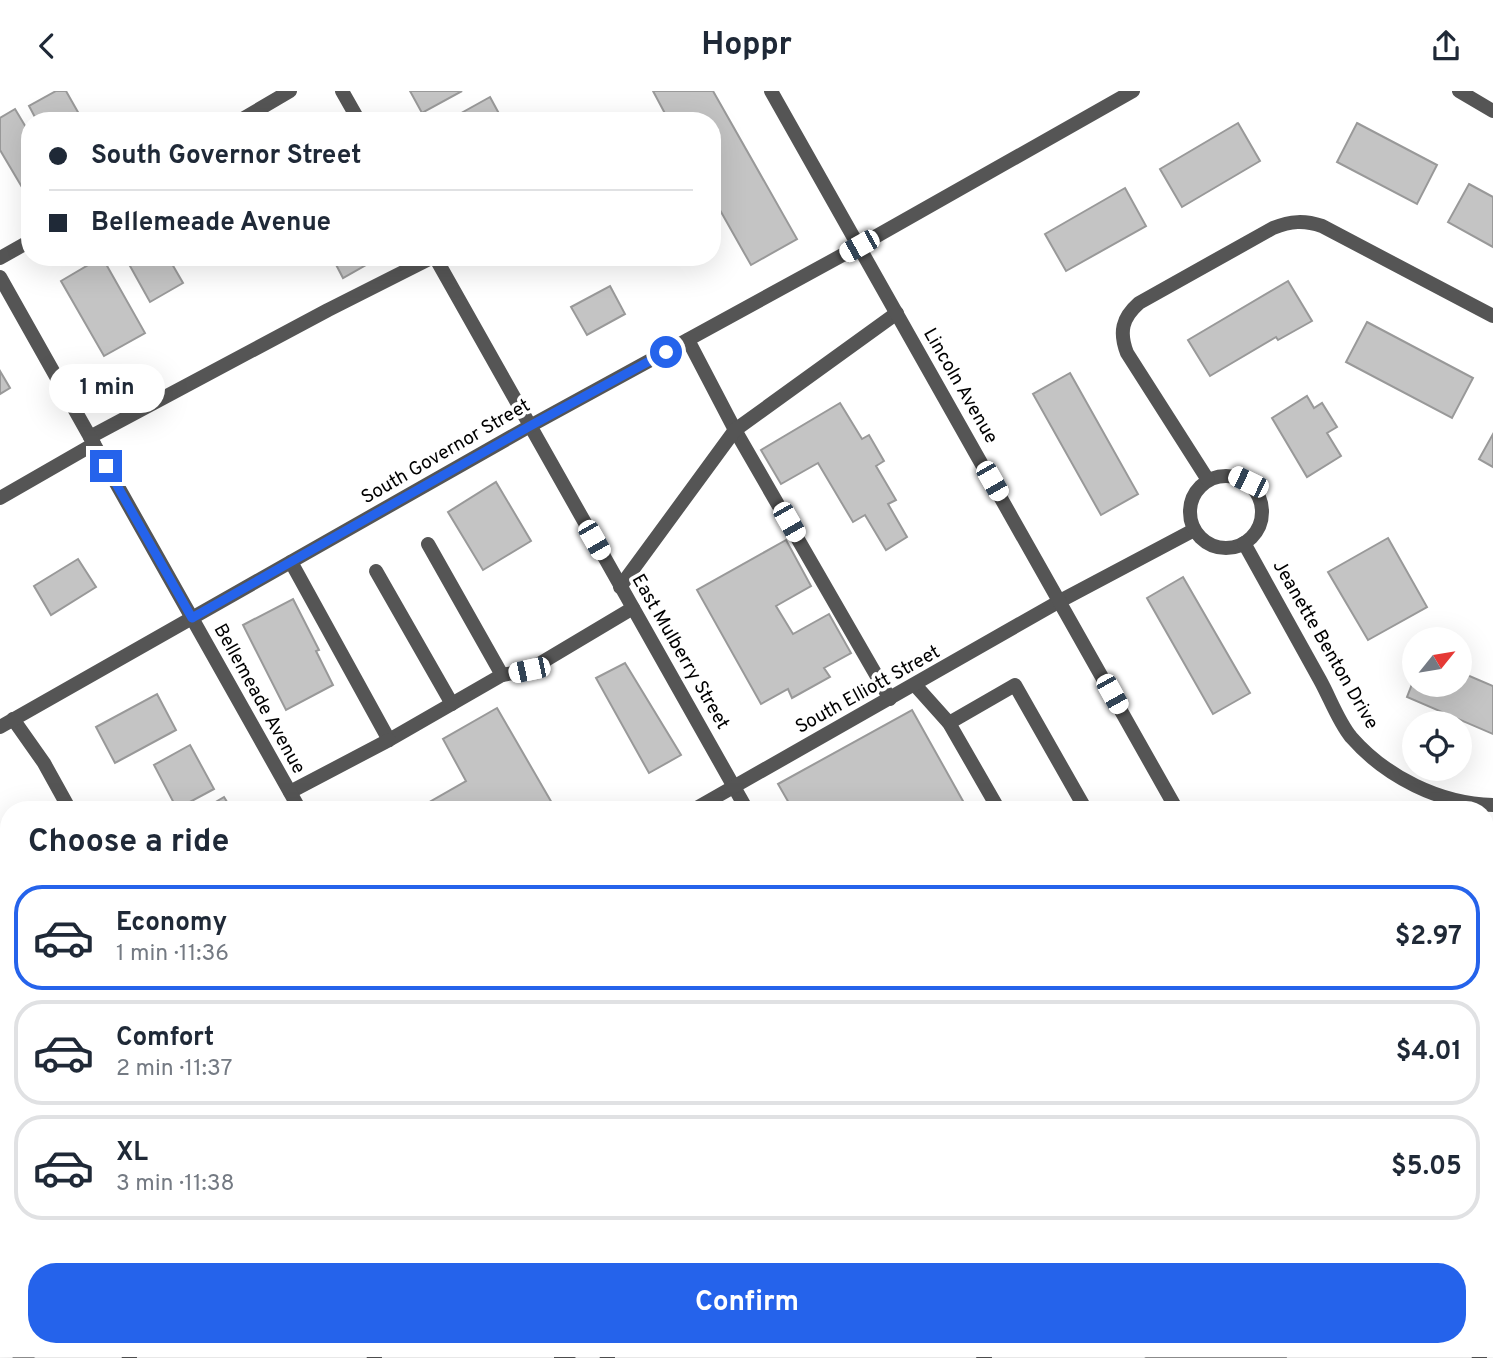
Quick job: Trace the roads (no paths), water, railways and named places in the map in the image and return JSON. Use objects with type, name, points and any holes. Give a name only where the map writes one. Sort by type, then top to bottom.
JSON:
[{"type":"street","points":[[254,112],[290,91]]},
{"type":"street","points":[[342,91],[354,112]]},
{"type":"street","name":"Lincoln Avenue","points":[[771,91],[1172,801]]},
{"type":"street","name":"South Governor Street","points":[[0,727],[530,426],[859,246],[1133,91]]},
{"type":"street","points":[[1459,91],[1493,111]]},
{"type":"street","points":[[1208,480],[1127,353],[1122,340],[1122,326],[1139,303],[1273,228],[1289,222],[1306,221],[1322,226],[1493,316]]},
{"type":"street","points":[[0,258],[21,246]]},
{"type":"street","points":[[0,498],[92,441],[328,310],[416,266]]},
{"type":"street","name":"East Mulberry Street","points":[[439,266],[742,801]]},
{"type":"street","name":"Bellemeade Avenue","points":[[0,277],[295,801]]},
{"type":"street","points":[[620,587],[735,430],[897,313]]},
{"type":"street","points":[[688,340],[735,430],[890,699]]},
{"type":"street","points":[[1221,475],[1235,476],[1248,482],[1258,493],[1263,507],[1261,521],[1255,534],[1244,544],[1231,548],[1217,547],[1204,541],[1194,530],[1190,517],[1191,502],[1197,489],[1208,480],[1221,475]]},
{"type":"street","name":"South Elliott Street","points":[[709,801],[1060,601],[1194,530]]},
{"type":"street","points":[[428,544],[502,675]]},
{"type":"street","name":"Jeanette Benton Drive","points":[[1244,544],[1350,735],[1377,762],[1409,782],[1443,797],[1462,801]]},
{"type":"street","points":[[291,562],[389,740]]},
{"type":"street","points":[[376,571],[452,704]]},
{"type":"street","points":[[290,792],[389,740],[502,675],[529,670],[633,608]]},
{"type":"street","points":[[915,685],[949,723],[994,801]]},
{"type":"street","points":[[949,723],[1015,685],[1081,801]]},
{"type":"street","points":[[13,719],[44,763],[65,801]]}]
